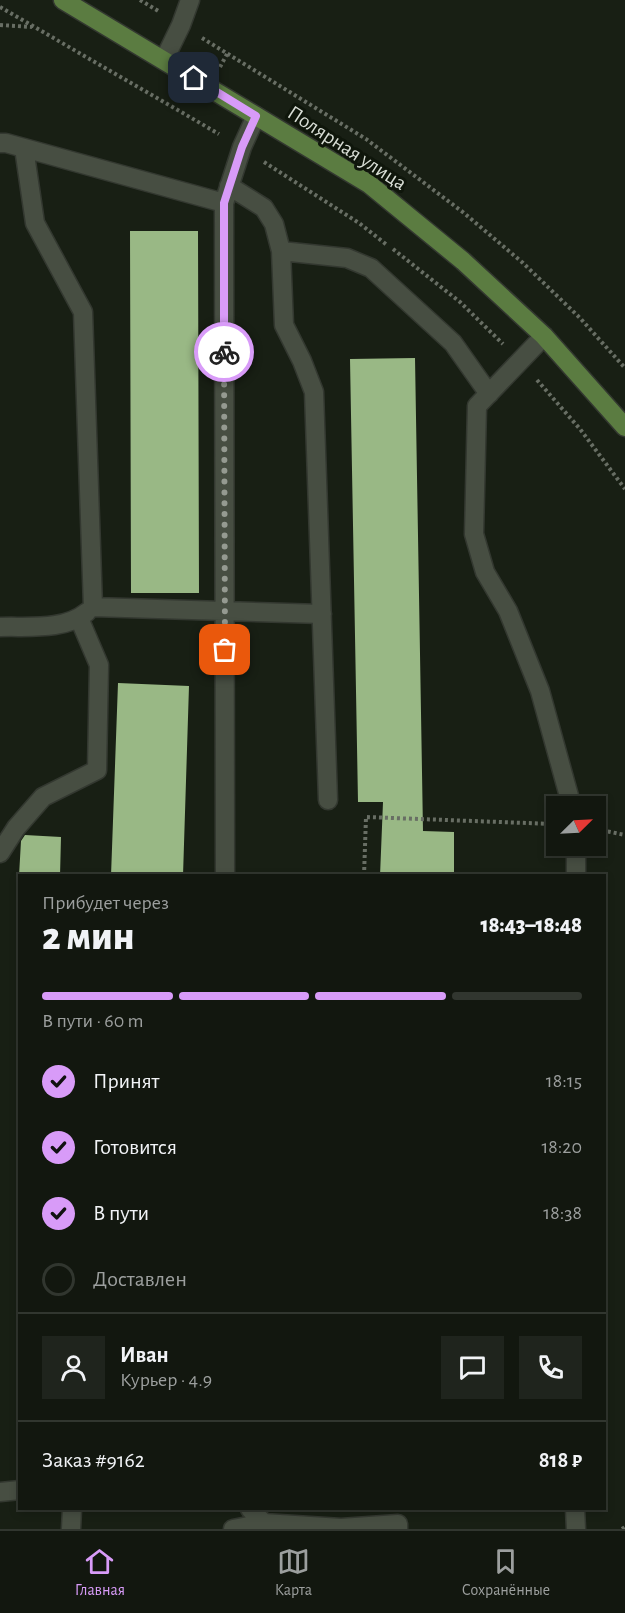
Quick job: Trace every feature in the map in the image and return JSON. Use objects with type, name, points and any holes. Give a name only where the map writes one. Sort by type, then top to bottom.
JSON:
[{"type":"main road","name":"Полярная улица","points":[[63,0],[369,184],[463,261],[544,336],[625,427]]},
{"type":"street","points":[[164,60],[190,0]]},
{"type":"street","points":[[225,874],[226,194],[242,147],[256,116]]},
{"type":"street","points":[[0,143],[226,194],[264,208],[274,224],[281,251],[284,325],[314,392],[328,801]]},
{"type":"street","points":[[0,853],[16,828],[43,796],[97,770],[99,665],[86,613],[83,312],[35,223],[24,148]]},
{"type":"street","points":[[281,251],[347,258],[371,268],[453,343],[489,394]]},
{"type":"street","points":[[544,336],[477,406],[474,534],[484,572],[508,611],[540,691],[569,796]]},
{"type":"street","points":[[0,627],[56,625],[86,613],[225,611],[322,614]]},
{"type":"street","points":[[576,856],[576,874]]},
{"type":"street","points":[[0,1492],[18,1490]]},
{"type":"street","points":[[71,1529],[72,1510]]},
{"type":"street","points":[[251,1510],[264,1523]]},
{"type":"street","points":[[575,1510],[576,1529]]},
{"type":"street","points":[[233,1529],[264,1523],[341,1528],[398,1521]]},
{"type":"path","points":[[0,7],[242,147]]},
{"type":"path","points":[[0,25],[33,27]]},
{"type":"path","points":[[220,67],[227,54]]},
{"type":"path","points":[[319,120],[324,113]]},
{"type":"path","points":[[364,874],[366,817],[546,824]]},
{"type":"path","points":[[606,831],[625,835]]},
{"type":"building","points":[[130,231],[198,231],[199,593],[131,593]]},
{"type":"building","points":[[415,358],[423,831],[454,832],[454,874],[380,874],[383,802],[358,802],[350,359]]},
{"type":"building","points":[[118,683],[189,686],[183,874],[111,874]]},
{"type":"building","points":[[25,835],[61,837],[60,874],[19,874],[21,841]]},
{"type":"way so far","points":[[224,352],[225,650]]},
{"type":"route","points":[[194,78],[256,116],[242,147],[224,203],[224,352]]}]
